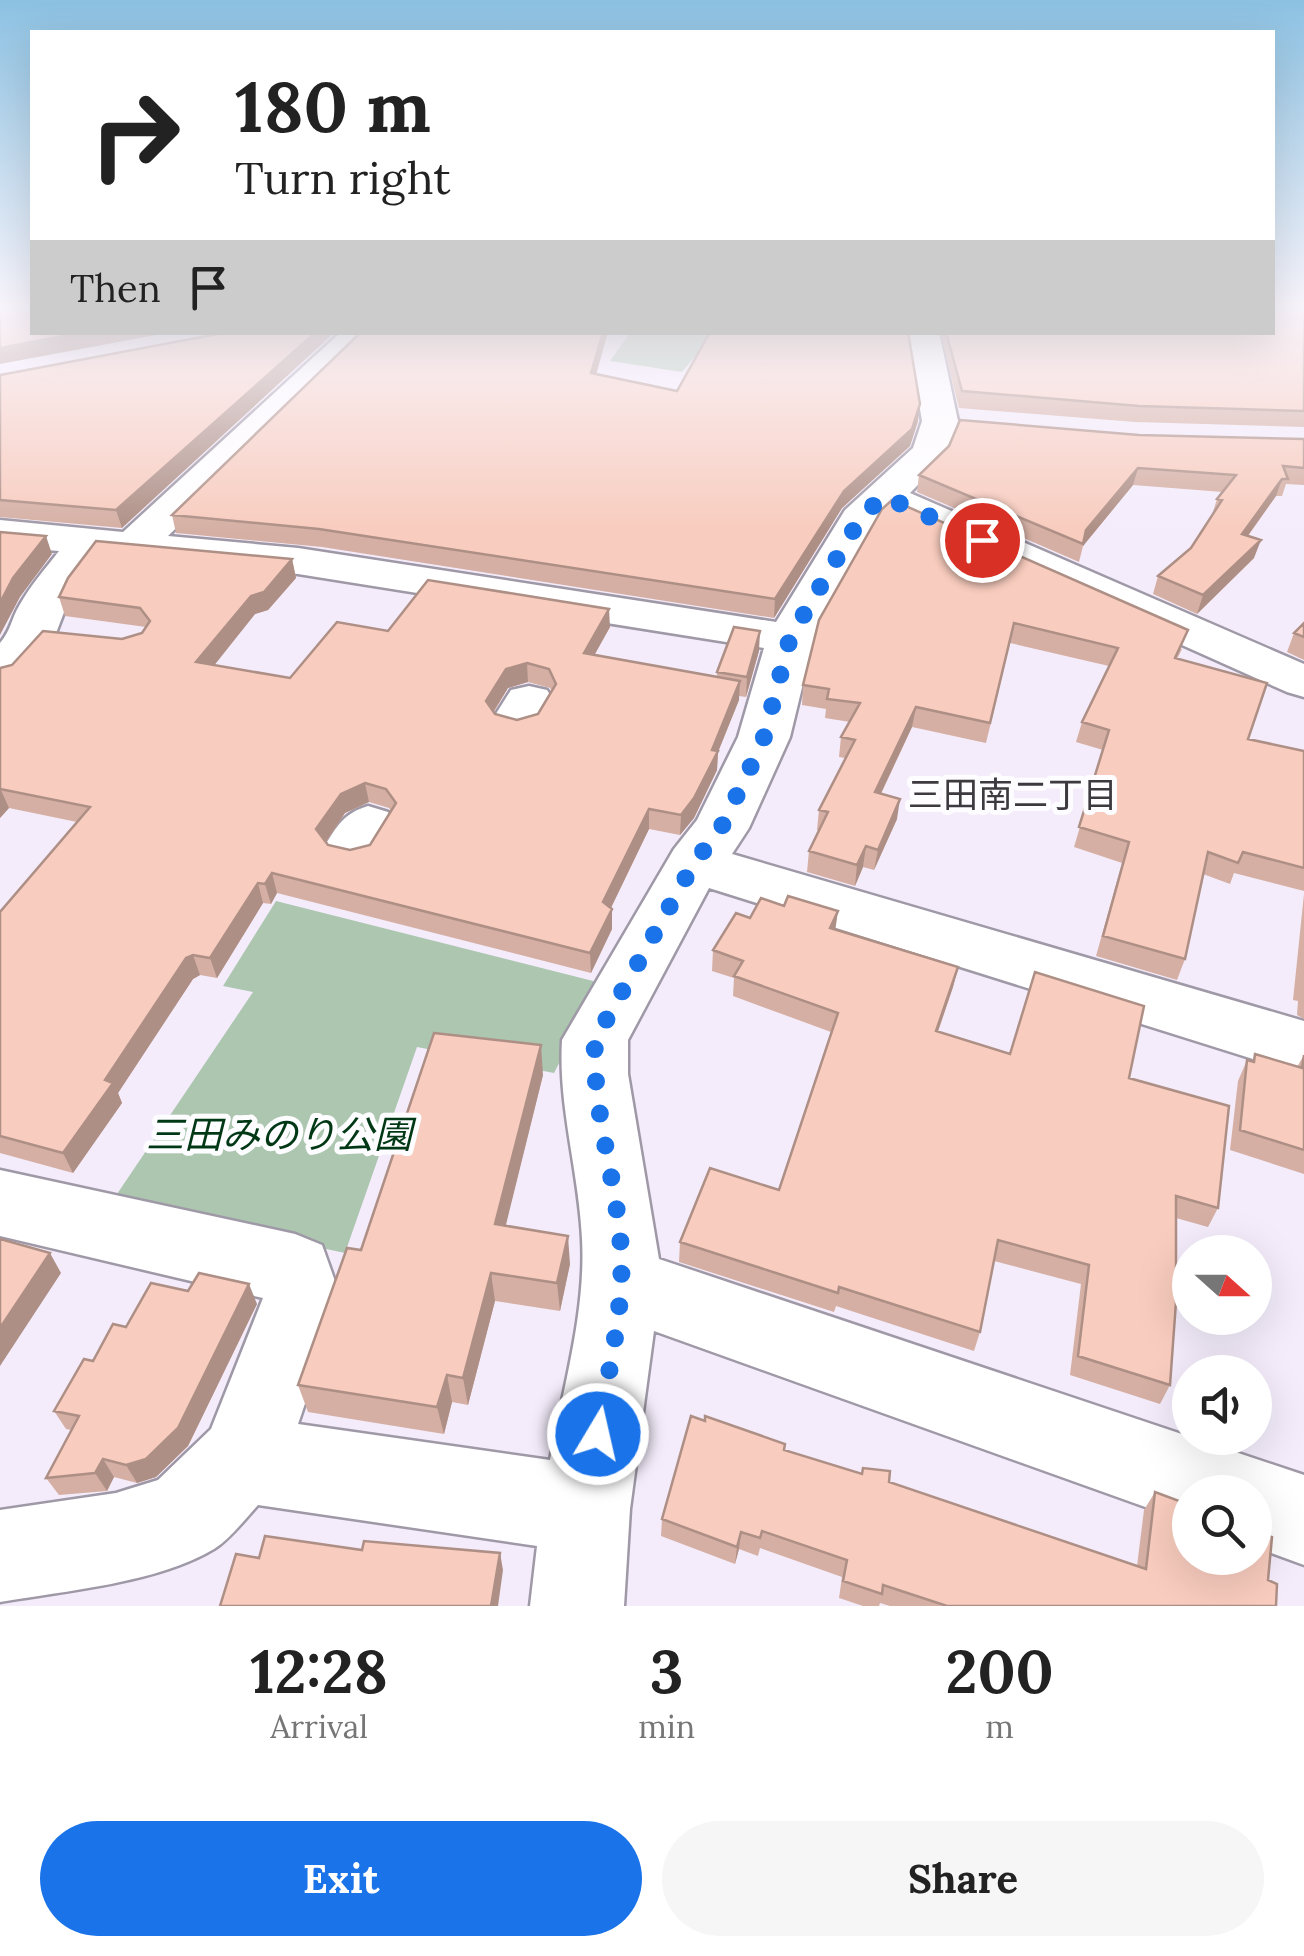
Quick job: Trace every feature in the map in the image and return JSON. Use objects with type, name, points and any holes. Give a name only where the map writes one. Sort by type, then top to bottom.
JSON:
[{"type":"street","points":[[134,545],[307,382]]},
{"type":"street","points":[[577,1606],[586,1509],[621,1283],[620,1237],[594,1074],[595,1040],[694,863],[721,828],[764,737],[790,638],[860,519],[959,423],[943,382]]},
{"type":"street","points":[[883,496],[1304,682]]},
{"type":"street","points":[[0,534],[298,560],[790,638]]},
{"type":"street","points":[[0,672],[54,633],[38,614],[89,541]]},
{"type":"street","points":[[694,863],[1304,1048]]},
{"type":"street","points":[[0,1203],[295,1270],[302,1298],[242,1459],[184,1517],[116,1538],[0,1556]]},
{"type":"street","points":[[621,1283],[1176,1475]]},
{"type":"street","points":[[242,1459],[586,1509]]},
{"type":"street","points":[[1272,1509],[1304,1520]]},
{"type":"green space","name":"三田みのり公園","points":[[276,901],[601,983],[554,1073],[417,1047],[345,1253],[111,1203],[253,992],[223,986]]},
{"type":"building","points":[[0,382],[260,382],[116,510],[0,500]]},
{"type":"building","points":[[309,382],[634,382],[677,391],[682,382],[916,382],[920,404],[912,429],[844,491],[775,599],[319,529],[172,515]]},
{"type":"building","points":[[960,382],[1304,382],[1304,411],[1139,406],[962,391]]},
{"type":"building","points":[[960,420],[1139,435],[1304,439],[1304,468],[1283,466],[1288,479],[1282,479],[1242,534],[1261,540],[1203,595],[1158,576],[1191,548],[1222,500],[1217,499],[1236,475],[1138,468],[1086,530],[1083,544],[919,475],[949,446]]},
{"type":"building","points":[[892,500],[1188,630],[1175,658],[1267,683],[1248,739],[1304,751],[1304,868],[1243,852],[1238,863],[1208,852],[1185,959],[1103,936],[1129,842],[1079,827],[1109,730],[1082,722],[1118,648],[1014,623],[990,723],[916,707],[875,792],[900,799],[878,850],[866,846],[857,865],[809,851],[828,812],[819,810],[855,740],[841,737],[860,703],[827,699],[829,689],[803,685],[819,620],[882,509]]},
{"type":"building","points":[[0,532],[46,536],[13,578],[0,603]]},
{"type":"building","points":[[96,541],[292,559],[264,592],[251,596],[196,662],[290,678],[337,622],[388,631],[428,580],[609,609],[584,653],[740,681],[712,750],[718,751],[694,798],[681,815],[649,809],[603,902],[612,909],[590,953],[272,873],[265,884],[258,883],[210,958],[186,958],[105,1080],[113,1083],[63,1153],[0,1136],[0,912],[90,807],[0,789],[0,668],[12,665],[43,631],[122,639],[142,633],[150,621],[140,608],[59,597]],"holes":[[[527,663],[549,669],[556,684],[538,714],[517,720],[495,714],[486,701],[506,669]],[[365,783],[386,789],[396,803],[370,845],[350,850],[328,845],[316,829],[341,794]]]},
{"type":"building","points":[[1304,623],[1304,637],[1294,633]]},
{"type":"building","points":[[734,627],[760,631],[747,677],[717,672]]},
{"type":"building","points":[[788,896],[838,911],[830,928],[958,967],[936,1031],[1010,1054],[1035,972],[1144,1006],[1129,1078],[1229,1106],[1218,1208],[1176,1196],[1170,1385],[1078,1356],[1089,1265],[998,1240],[980,1332],[839,1287],[838,1293],[680,1242],[710,1168],[779,1190],[838,1013],[734,976],[743,961],[713,950],[736,913],[750,918],[761,898],[784,906]]},
{"type":"building","points":[[434,1033],[541,1045],[495,1224],[568,1236],[557,1283],[491,1273],[463,1378],[447,1375],[437,1407],[298,1385],[347,1248],[361,1250]]},
{"type":"building","points":[[1255,1054],[1302,1068],[1304,1055],[1304,1150],[1240,1130],[1247,1060],[1254,1062]]},
{"type":"building","points":[[0,1239],[50,1253],[0,1328]]},
{"type":"building","points":[[199,1273],[249,1284],[178,1428],[146,1459],[126,1465],[103,1459],[95,1473],[46,1478],[79,1416],[54,1411],[84,1359],[93,1361],[113,1324],[126,1327],[151,1283],[188,1291]]},
{"type":"building","points":[[691,1416],[705,1421],[705,1416],[785,1444],[784,1450],[862,1474],[863,1468],[890,1471],[889,1482],[1146,1569],[1155,1492],[1172,1498],[1172,1575],[1268,1575],[1268,1580],[1277,1584],[1276,1606],[947,1606],[883,1585],[882,1594],[843,1581],[847,1560],[762,1531],[760,1538],[741,1532],[737,1547],[662,1519]]},
{"type":"building","points":[[265,1536],[362,1550],[364,1541],[500,1553],[491,1606],[220,1606],[236,1554],[259,1558]]},
{"type":"district","name":"三田南二丁目","points":[[1013,795]]},
{"type":"route","points":[[598,1434],[621,1283],[620,1237],[594,1074],[595,1040],[694,863],[721,828],[764,737],[790,638],[860,519],[883,496],[982,540]]}]
